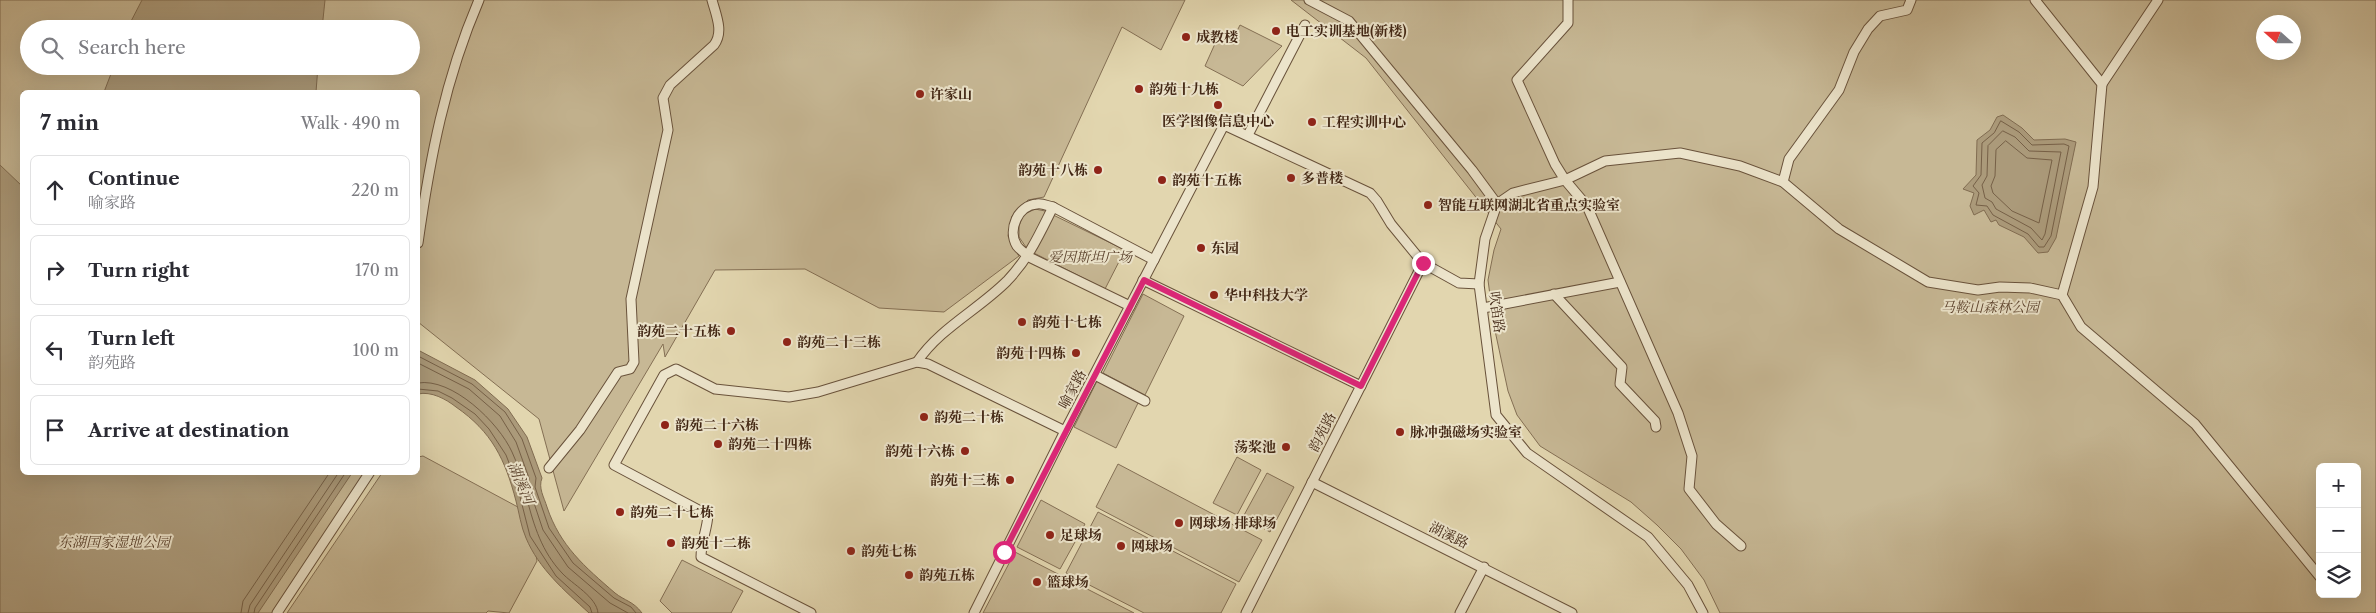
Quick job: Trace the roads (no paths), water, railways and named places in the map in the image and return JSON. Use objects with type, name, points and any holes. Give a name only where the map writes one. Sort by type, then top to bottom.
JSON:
[{"type":"street","points":[[420,229],[429,168],[449,78],[479,0]]},
{"type":"street","points":[[549,468],[580,430],[618,372],[630,369],[634,362],[631,299],[668,130],[663,98],[670,85],[714,46],[719,38],[719,28],[712,0]]},
{"type":"street","points":[[1308,0],[1349,21],[1497,204],[1513,193],[1565,180],[1605,161],[1680,153],[1740,166],[1783,182],[1839,229],[1928,282],[1978,290],[2000,287],[2030,288],[2062,295]]},
{"type":"street","points":[[1568,0],[1568,24],[1517,80],[1555,164],[1565,180],[1587,206],[1678,413],[1692,456],[1689,489],[1716,524],[1741,546]]},
{"type":"street","points":[[1783,182],[1789,159],[1839,90],[1854,52],[1868,29],[1880,16],[1907,10],[1912,0]]},
{"type":"street","points":[[2035,0],[2102,84]]},
{"type":"street","points":[[2158,0],[2102,84],[2093,187],[2062,295],[2081,327],[2195,424],[2316,572]]},
{"type":"street","points":[[1305,25],[1248,135],[1370,193],[1377,200],[1391,224],[1423,263],[1459,283],[1479,284]]},
{"type":"street","name":"喻家路","points":[[974,613],[1065,431],[1224,125],[1248,135]]},
{"type":"street","points":[[1130,306],[1029,256],[1017,246],[1013,232],[1016,218],[1024,209],[1037,204],[1052,207],[1154,260]]},
{"type":"street","name":"吹笛路","points":[[1497,204],[1485,239],[1479,284],[1496,415],[1527,453],[1648,537],[1688,585],[1703,613]]},
{"type":"street","points":[[917,362],[928,346],[1006,282],[1029,256],[1052,207]]},
{"type":"street","name":"韵苑路","points":[[1246,613],[1423,263]]},
{"type":"street","points":[[1144,280],[1361,386]]},
{"type":"street","points":[[1483,308],[1620,282]]},
{"type":"street","points":[[1554,294],[1622,367],[1620,384],[1655,421],[1656,427]]},
{"type":"street","points":[[812,613],[701,557],[701,543],[707,529],[708,515],[614,465],[664,375],[676,369],[715,389],[789,397],[818,392],[917,362],[928,364],[1065,431]]},
{"type":"street","points":[[1095,375],[1145,401]]},
{"type":"street","points":[[277,613],[368,475]]},
{"type":"street","name":"湖溪路","points":[[1312,482],[1572,613]]},
{"type":"street","points":[[1460,613],[1484,567]]},
{"type":"water","points":[[142,0],[325,0],[323,20],[132,20]]},
{"type":"water","points":[[111,75],[317,75],[316,90],[105,90]]},
{"type":"water","points":[[2003,115],[2022,128],[2034,140],[2065,139],[2076,142],[2056,238],[2048,252],[2038,253],[2024,237],[1999,225],[1996,220],[1991,222],[1984,210],[1974,215],[1970,206],[1974,193],[1963,189],[1976,175],[1977,140],[1990,130],[1997,117]]},
{"type":"water","name":"东湖国家湿地公园","points":[[0,165],[20,184],[20,475],[351,475],[258,613],[0,613]]},
{"type":"water","name":"湖溪河","points":[[420,351],[475,380],[508,409],[527,437],[542,478],[541,489],[552,521],[566,544],[594,574],[615,593],[642,613],[589,613],[562,587],[545,569],[531,549],[521,524],[507,472],[502,459],[488,437],[468,416],[448,401],[438,396],[420,394]]},
{"type":"place","name":"电工实训基地(新楼)","points":[[1276,31]]},
{"type":"place","name":"成教楼","points":[[1186,37]]},
{"type":"place","name":"韵苑十九栋","points":[[1139,89]]},
{"type":"place","name":"许家山","points":[[920,94]]},
{"type":"place","name":"医学图像信息中心","points":[[1218,105]]},
{"type":"place","name":"工程实训中心","points":[[1312,122]]},
{"type":"place","name":"韵苑十八栋","points":[[1098,170]]},
{"type":"place","name":"多普楼","points":[[1291,178]]},
{"type":"place","name":"韵苑十五栋","points":[[1162,180]]},
{"type":"place","name":"智能互联网湖北省重点实验室","points":[[1428,205]]},
{"type":"place","name":"东园","points":[[1201,248]]},
{"type":"place","name":"华中科技大学","points":[[1214,295]]},
{"type":"place","name":"韵苑十七栋","points":[[1022,322]]},
{"type":"place","name":"韵苑二十五栋","points":[[731,331]]},
{"type":"place","name":"韵苑二十三栋","points":[[787,342]]},
{"type":"place","name":"韵苑十四栋","points":[[1076,353]]},
{"type":"place","name":"韵苑二十栋","points":[[924,417]]},
{"type":"place","name":"韵苑二十六栋","points":[[665,425]]},
{"type":"place","name":"脉冲强磁场实验室","points":[[1400,432]]},
{"type":"place","name":"韵苑二十四栋","points":[[718,444]]},
{"type":"place","name":"荡桨池","points":[[1286,447]]},
{"type":"place","name":"韵苑十六栋","points":[[965,451]]},
{"type":"place","name":"韵苑十三栋","points":[[1010,480]]},
{"type":"place","name":"韵苑二十七栋","points":[[620,512]]},
{"type":"place","name":"网球场 排球场","points":[[1179,523]]},
{"type":"place","name":"足球场","points":[[1050,535]]},
{"type":"place","name":"韵苑十二栋","points":[[671,543]]},
{"type":"place","name":"网球场","points":[[1121,546]]},
{"type":"place","name":"韵苑七栋","points":[[851,551]]},
{"type":"place","name":"韵苑五栋","points":[[909,575]]},
{"type":"place","name":"篮球场","points":[[1037,582]]},
{"type":"park label","name":"爱因斯坦广场","points":[[1090,257]]},
{"type":"park label","name":"马鞍山森林公园","points":[[1990,307]]}]
